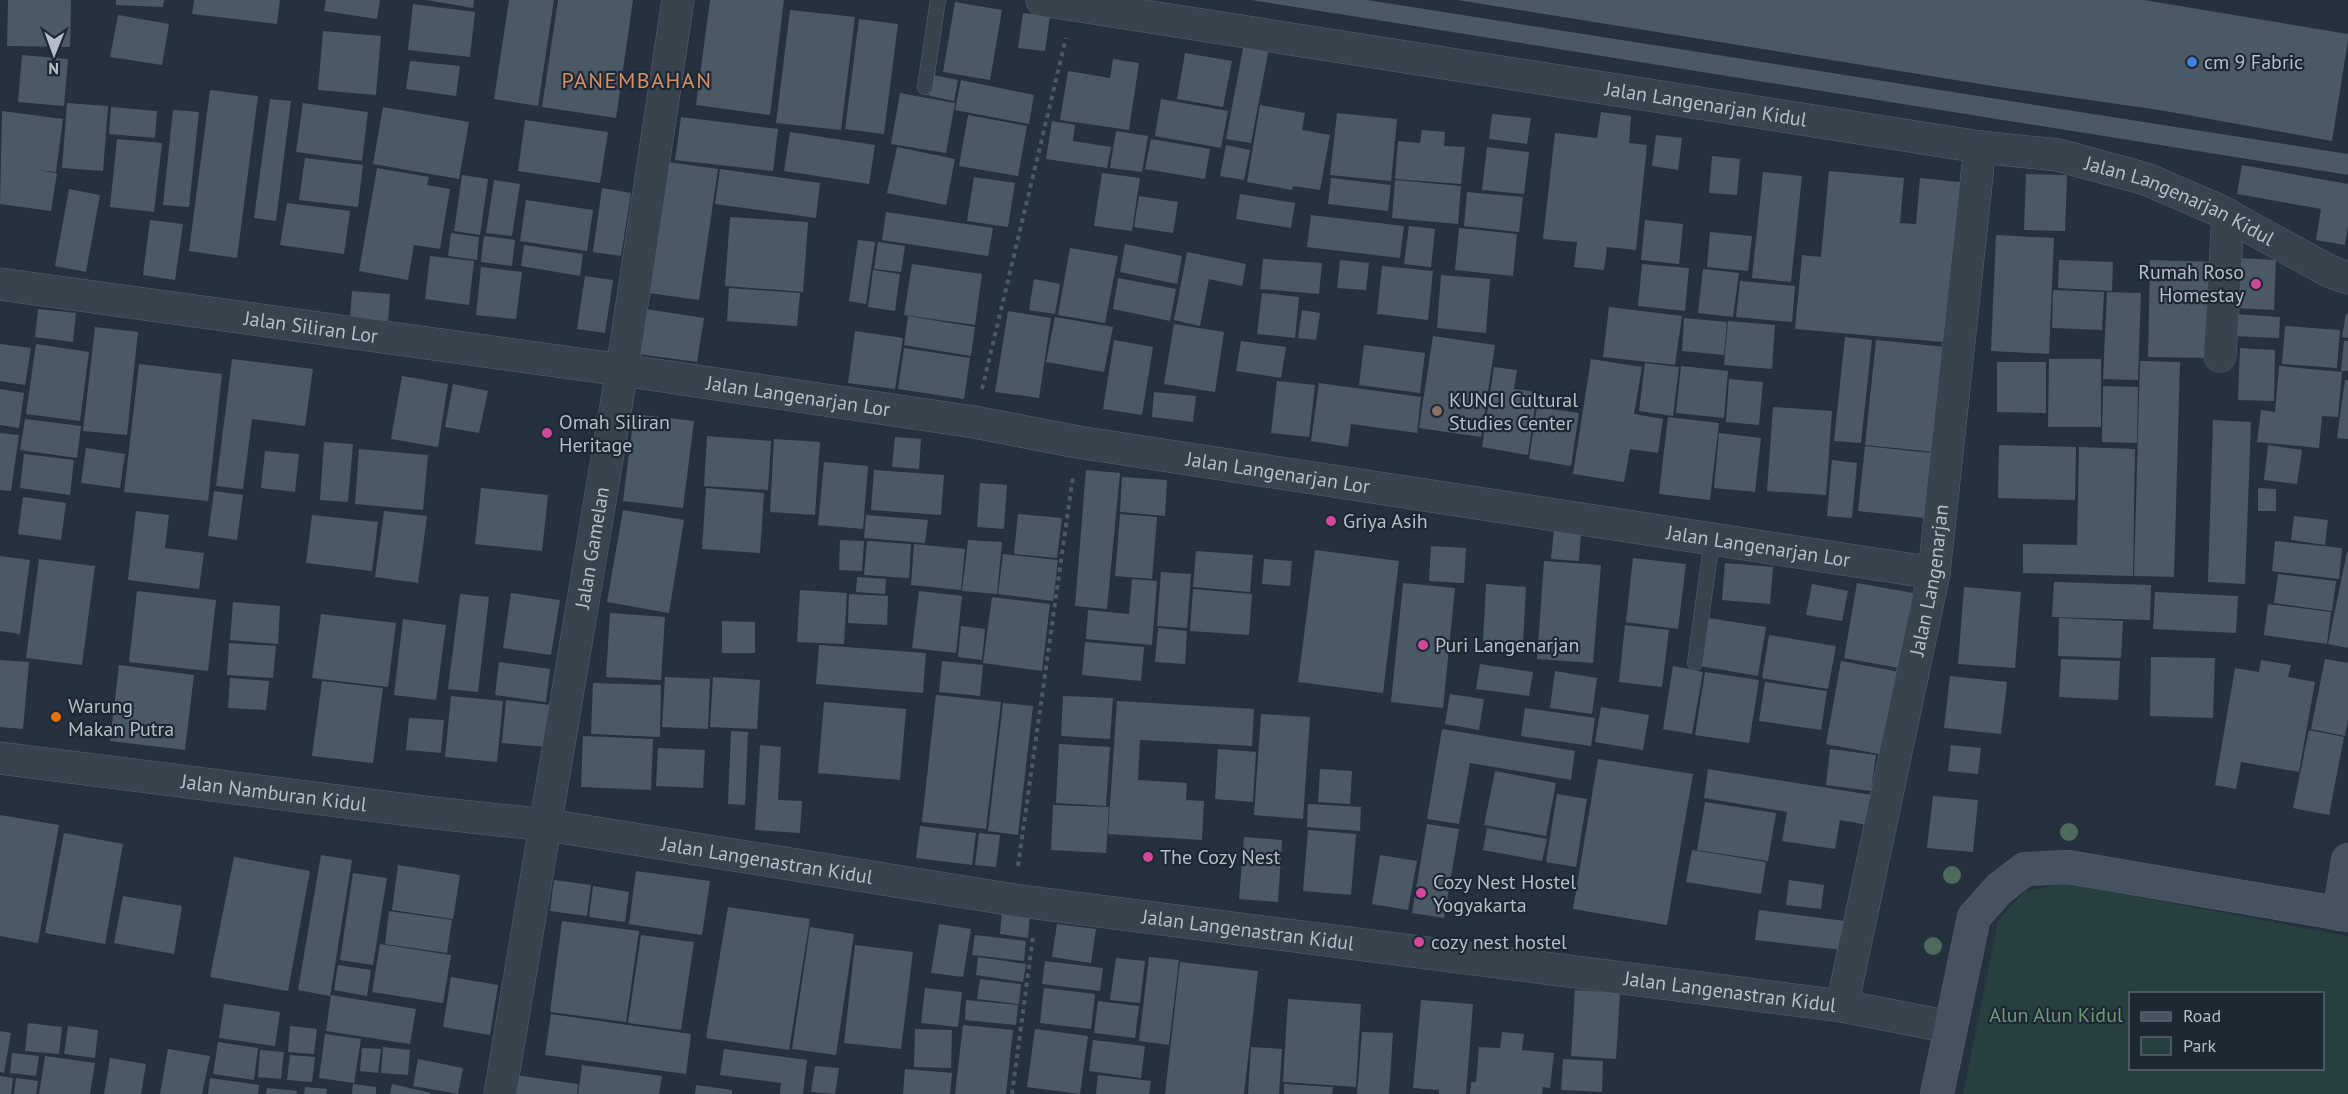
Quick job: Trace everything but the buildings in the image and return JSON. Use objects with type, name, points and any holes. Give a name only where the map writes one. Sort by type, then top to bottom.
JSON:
[{"type":"street","name":"Jalan Gamelan","points":[[500,1094],[622,370],[678,0]]},
{"type":"street","name":"Jalan Langenarjan Kidul","points":[[1042,0],[1980,147],[2058,155],[2146,179],[2228,215],[2329,271],[2348,278]]},
{"type":"street","name":"Jalan Langenarjan","points":[[1842,1006],[1934,573],[1980,147]]},
{"type":"street","points":[[2220,356],[2228,215]]},
{"type":"street","name":"Jalan Siliran Lor","points":[[0,284],[622,370]]},
{"type":"street","name":"Jalan Langenarjan Lor","points":[[622,370],[974,422],[1078,442],[1934,573]]},
{"type":"street","name":"Jalan Namburan Kidul","points":[[0,758],[425,812],[547,825]]},
{"type":"street","name":"Jalan Langenastran Kidul","points":[[547,825],[1025,902],[1842,1006],[1950,1028]]},
{"type":"street","points":[[1937,1094],[1974,917],[1999,889],[2025,869],[2068,867],[2344,915],[2348,860]]},
{"type":"lane","points":[[925,87],[938,0]]},
{"type":"lane","points":[[1695,663],[1712,539]]},
{"type":"path","points":[[974,422],[1074,5]]},
{"type":"path","points":[[1012,1094],[1025,902],[1078,442]]},
{"type":"green space","name":"Alun Alun Kidul","points":[[2064,883],[2348,936],[2348,1094],[1963,1094],[1998,921],[2024,892]]},
{"type":"place","name":"cm 9 Fabric","points":[[2192,62]]},
{"type":"place","name":"Rumah Roso Homestay","points":[[2256,284]]},
{"type":"place","name":"KUNCI Cultural Studies Center","points":[[1437,411]]},
{"type":"place","name":"Omah Siliran Heritage","points":[[547,433]]},
{"type":"place","name":"Griya Asih","points":[[1331,521]]},
{"type":"place","name":"Puri Langenarjan","points":[[1423,645]]},
{"type":"place","name":"Warung Makan Putra","points":[[56,717]]},
{"type":"place","name":"The Cozy Nest","points":[[1148,857]]},
{"type":"place","name":"Cozy Nest Hostel Yogyakarta","points":[[1421,893]]},
{"type":"place","name":"cozy nest hostel","points":[[1419,942]]},
{"type":"district","name":"PANEMBAHAN","points":[[637,80]]}]
